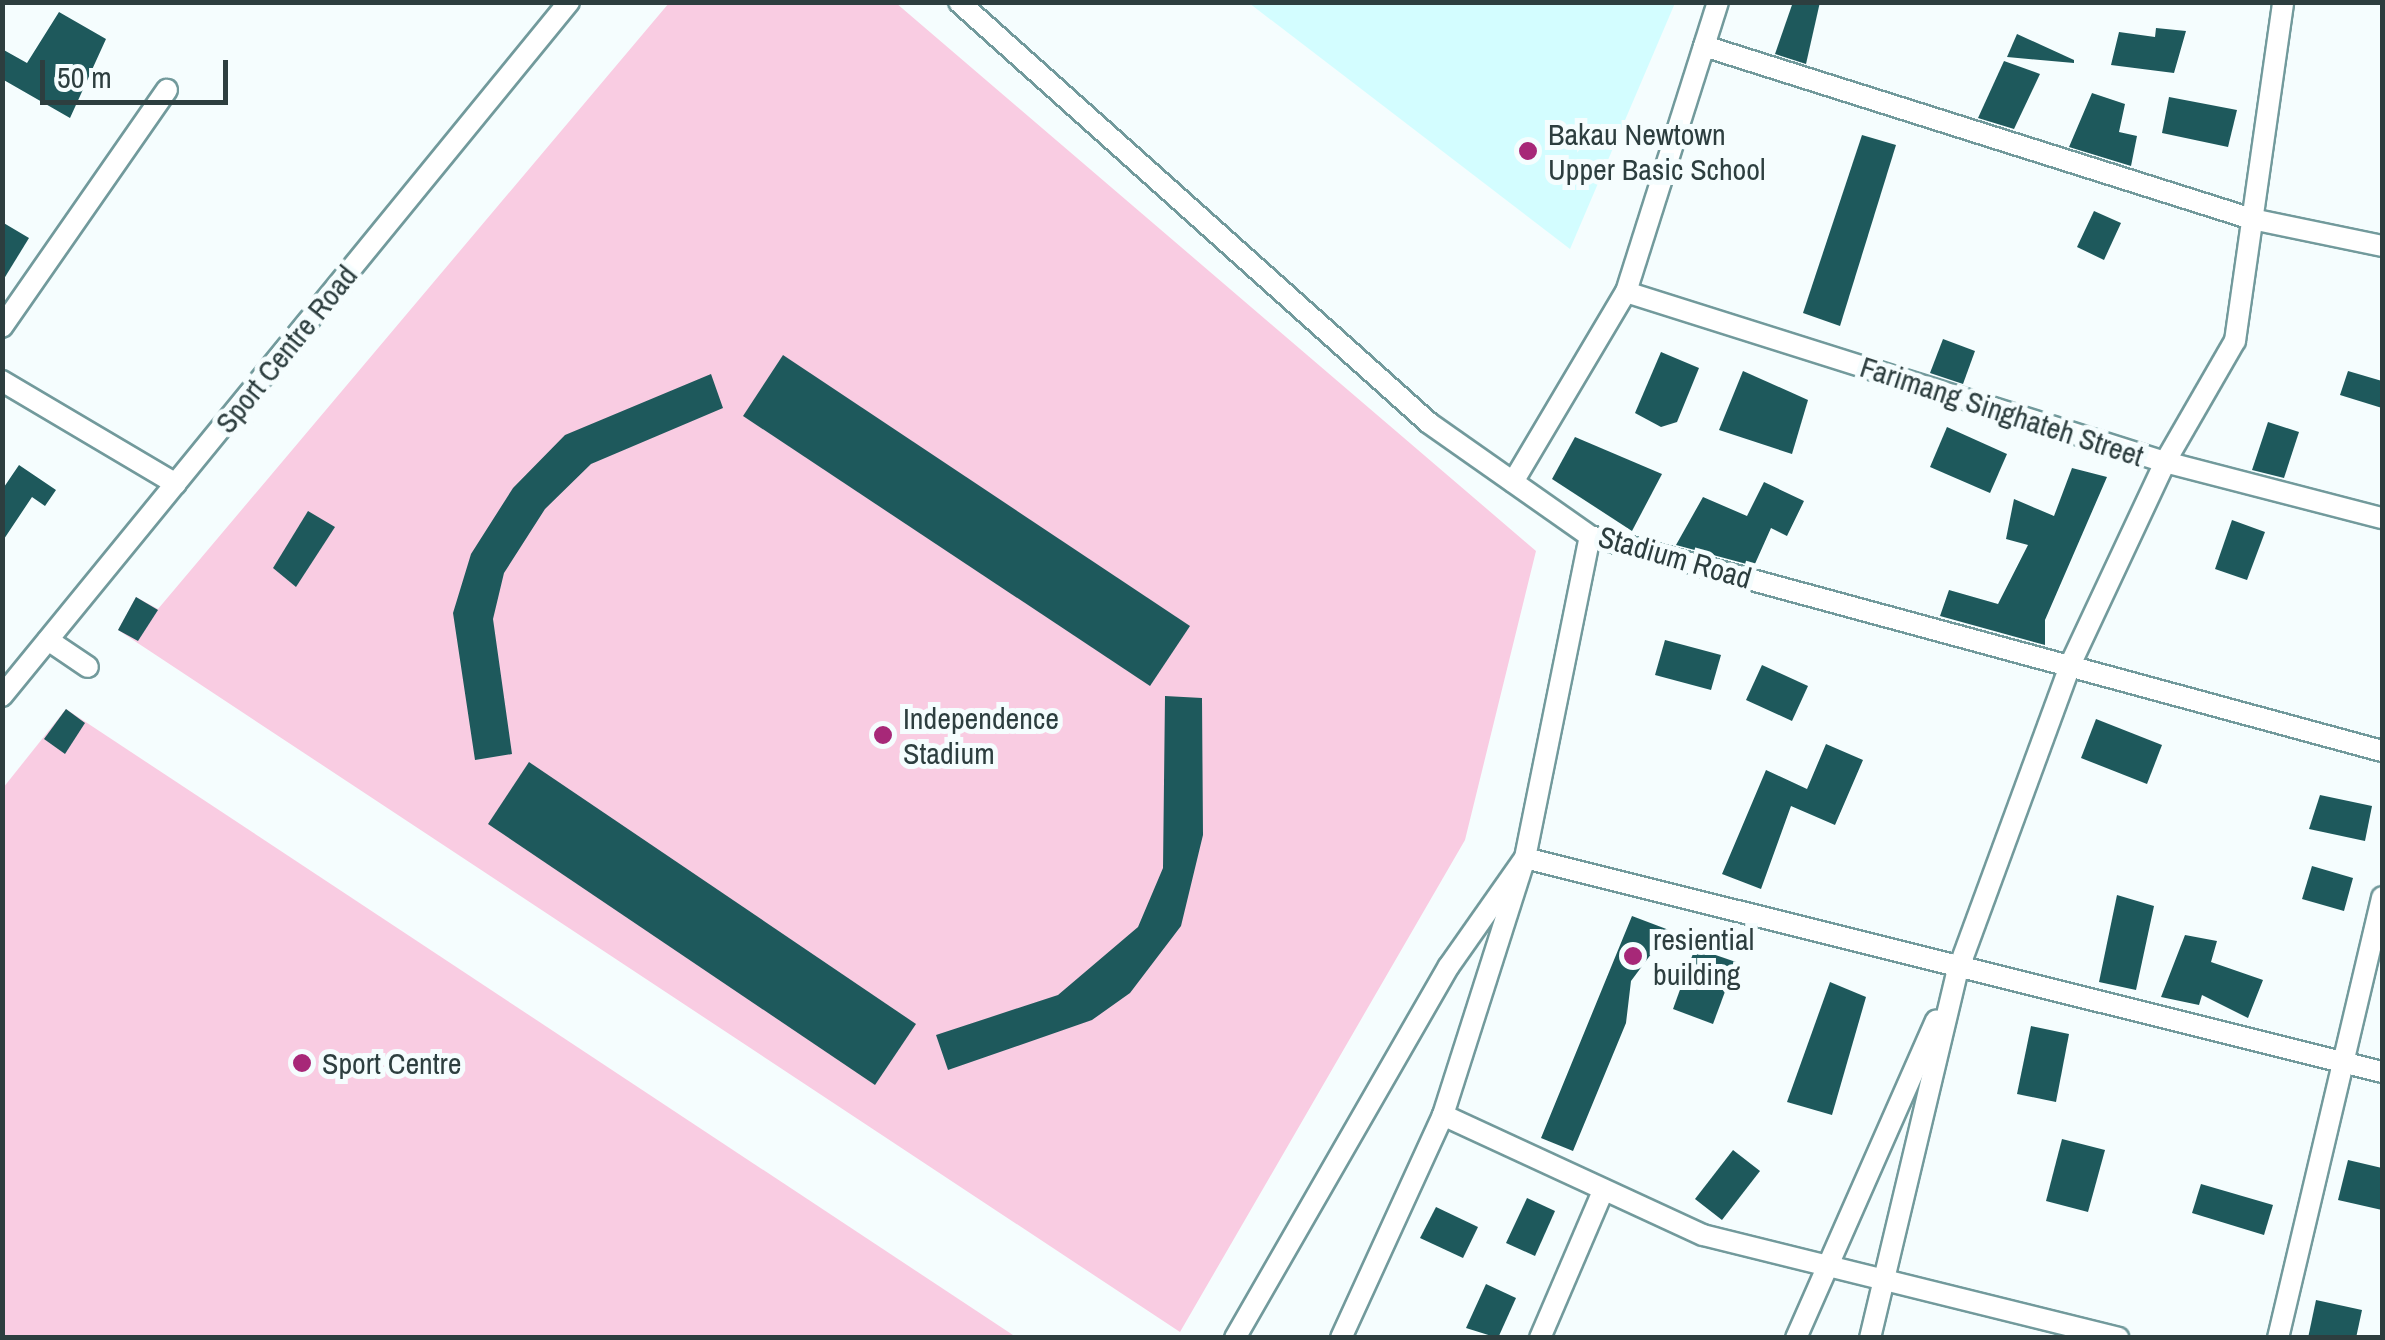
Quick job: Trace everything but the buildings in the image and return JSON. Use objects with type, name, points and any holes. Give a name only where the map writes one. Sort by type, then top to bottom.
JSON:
[{"type":"street","name":"Sport Centre Road","points":[[2,696],[568,2]]},
{"type":"street","name":"Stadium Road","points":[[960,2],[1429,424],[1590,536],[2071,663],[2382,752]]},
{"type":"street","points":[[1513,482],[1626,292],[1718,2]]},
{"type":"street","points":[[1796,1338],[1956,973],[2071,663],[2165,462],[2235,341],[2283,2]]},
{"type":"street","points":[[1704,46],[2252,219],[2382,246]]},
{"type":"street","points":[[2,327],[167,90]]},
{"type":"street","name":"Farimang Singhateh Street","points":[[1626,292],[2165,462],[2382,518]]},
{"type":"street","points":[[2,381],[176,484]]},
{"type":"street","points":[[1341,1338],[1444,1115],[1525,858],[1590,536]]},
{"type":"street","points":[[48,640],[88,667]]},
{"type":"street","points":[[1525,858],[1956,973],[2382,1072]]},
{"type":"street","points":[[1235,1338],[1448,966],[1525,858]]},
{"type":"street","points":[[2278,1338],[2382,897]]},
{"type":"street","points":[[1870,1338],[1956,973]]},
{"type":"street","points":[[1444,1115],[1602,1194],[1703,1235],[2118,1338]]},
{"type":"street","points":[[1540,1338],[1602,1194]]},
{"type":"shaded area","name":"Independence Stadium","points":[[669,3],[896,3],[1536,551],[1465,840],[1180,1332],[118,630],[136,597],[158,609]]},
{"type":"shaded area","name":"Bakau Newtown Upper Basic School","points":[[1249,3],[1675,3],[1570,249]]},
{"type":"shaded area","name":"Sport Centre","points":[[66,709],[1016,1337],[3,1338],[3,788]]},
{"type":"place","name":"Bakau Newtown Upper Basic School","points":[[1528,151]]},
{"type":"place","name":"Independence Stadium","points":[[883,735]]},
{"type":"place","name":"resiential building","points":[[1633,956]]},
{"type":"place","name":"Sport Centre","points":[[302,1063]]}]
